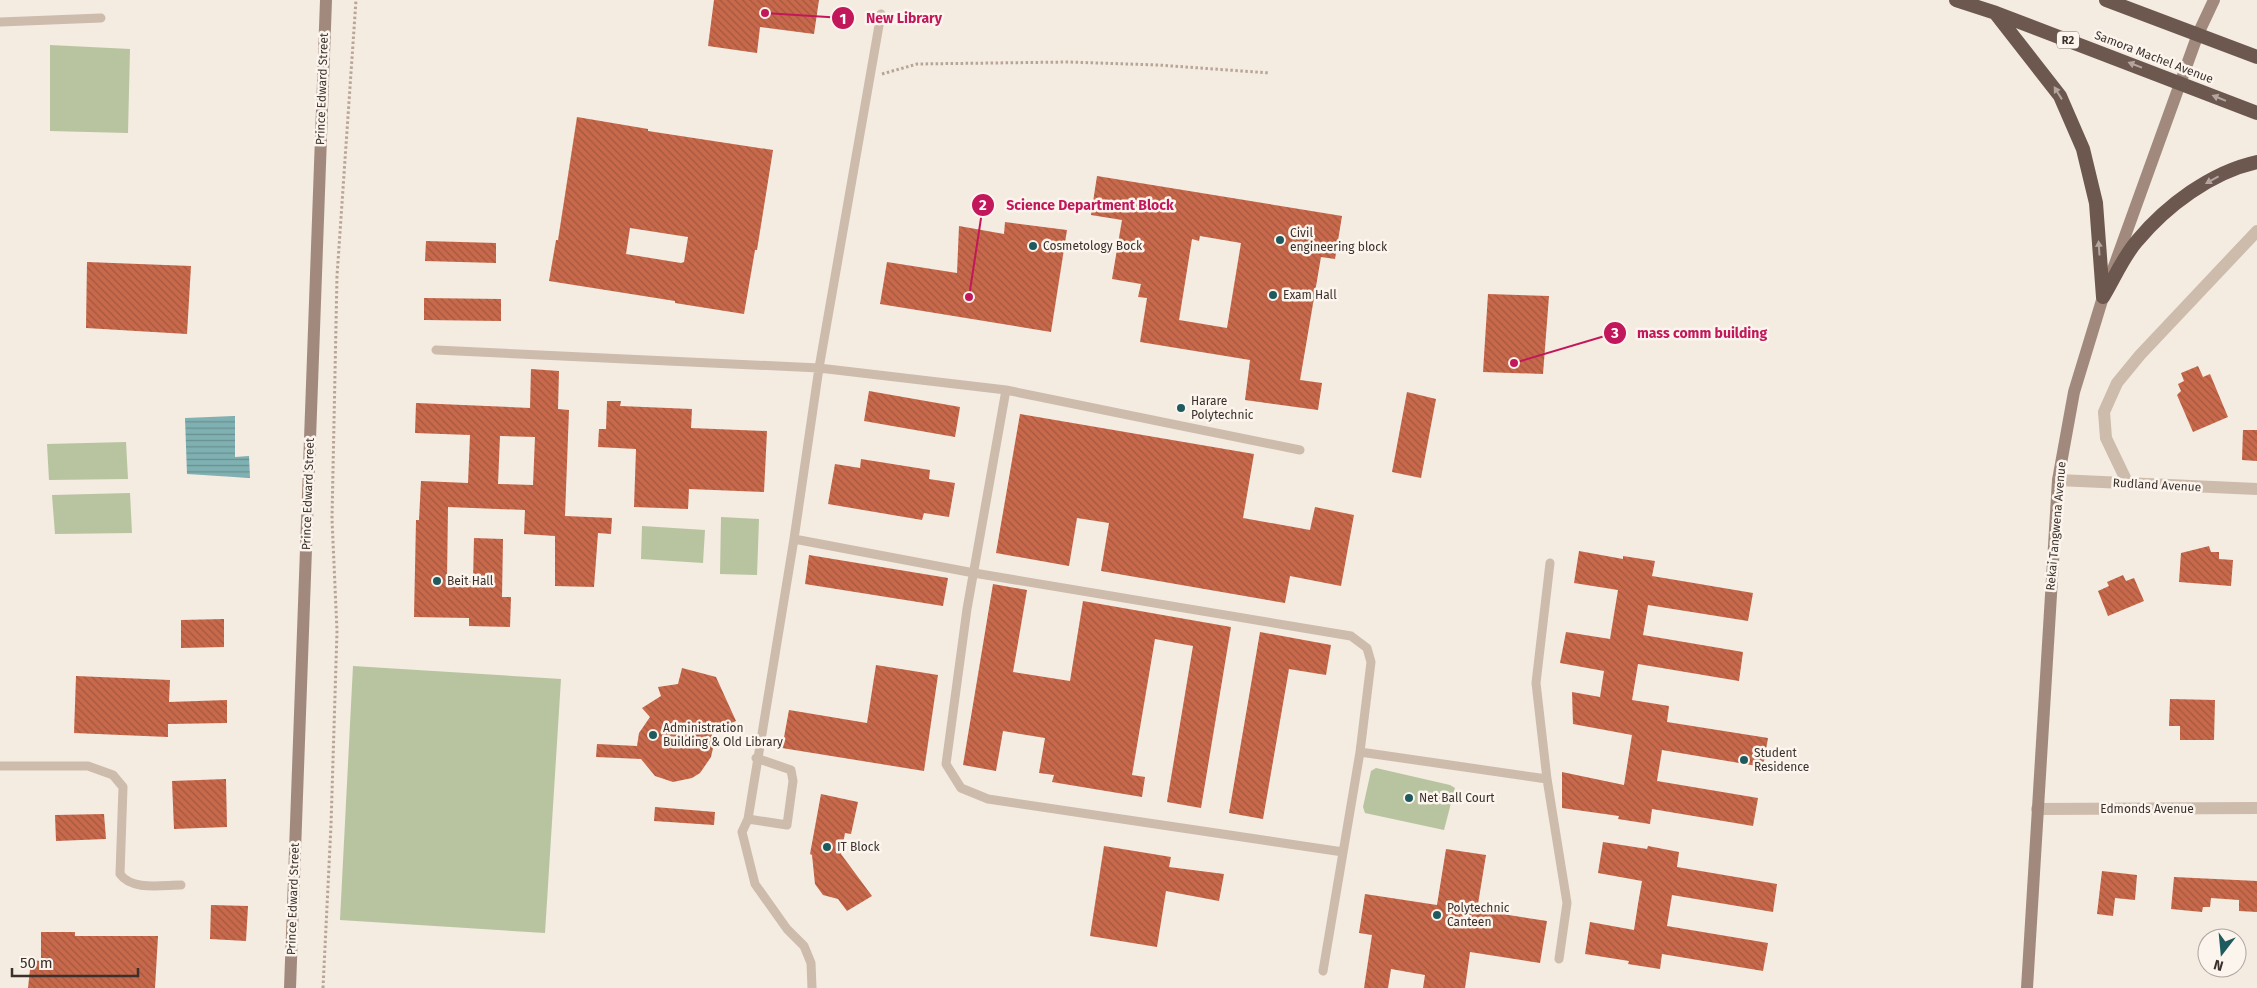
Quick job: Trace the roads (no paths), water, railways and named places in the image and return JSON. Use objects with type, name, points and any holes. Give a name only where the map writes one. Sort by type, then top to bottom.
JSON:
[{"type":"highway","name":"Samora Machel Avenue","points":[[1956,0],[1996,13],[2180,82],[2257,113]]},
{"type":"highway","points":[[2106,0],[2257,57]]},
{"type":"highway","points":[[1996,13],[2060,96],[2083,149],[2096,203],[2103,297]]},
{"type":"highway","points":[[2103,297],[2136,242],[2164,214],[2192,192],[2223,174],[2257,162]]},
{"type":"main road","name":"Prince Edward Street","points":[[290,988],[326,0]]},
{"type":"main road","name":"Rekai Tangwena Avenue","points":[[2027,988],[2058,480],[2074,392],[2103,297],[2180,82],[2198,34],[2214,0]]},
{"type":"street","points":[[2128,484],[2106,438],[2104,412],[2117,383],[2140,355],[2257,231]]},
{"type":"street","name":"Rudland Avenue","points":[[2058,480],[2257,489]]},
{"type":"street","name":"Edmonds Avenue","points":[[2037,809],[2257,808]]},
{"type":"lane","points":[[812,988],[811,963],[804,946],[787,929],[755,884],[742,832],[748,819],[756,758],[794,539],[819,368],[881,14]]},
{"type":"lane","points":[[0,22],[101,18]]},
{"type":"lane","points":[[436,350],[819,368],[1006,390],[1300,450]]},
{"type":"lane","points":[[1006,390],[967,609],[946,764],[961,788],[988,799],[1344,852]]},
{"type":"lane","points":[[794,539],[974,573],[1351,636],[1366,648],[1371,662],[1360,752],[1323,971]]},
{"type":"lane","points":[[1550,563],[1536,683],[1547,779],[1567,902],[1559,959]]},
{"type":"lane","points":[[1360,752],[1547,779]]},
{"type":"lane","points":[[748,819],[787,825],[793,781],[791,770],[756,758]]},
{"type":"lane","points":[[0,766],[88,766],[113,775],[123,787],[120,874],[125,881],[134,884],[181,885]]},
{"type":"water","points":[[235,416],[235,457],[249,456],[250,478],[187,474],[185,418]]},
{"type":"place","name":"New Library","points":[[765,13]]},
{"type":"place","name":"Civil engineering block","points":[[1280,240]]},
{"type":"place","name":"Cosmetology Bock","points":[[1033,246]]},
{"type":"place","name":"Exam Hall","points":[[1273,295]]},
{"type":"place","name":"Science Department Block","points":[[969,297]]},
{"type":"place","name":"mass comm building","points":[[1514,363]]},
{"type":"place","name":"Harare Polytechnic","points":[[1181,408]]},
{"type":"place","name":"Beit Hall","points":[[437,581]]},
{"type":"place","name":"Administration Building & Old Library","points":[[653,735]]},
{"type":"place","name":"Student Residence","points":[[1744,760]]},
{"type":"place","name":"Net Ball Court","points":[[1409,798]]},
{"type":"place","name":"IT Block","points":[[827,847]]},
{"type":"place","name":"Polytechnic Canteen","points":[[1437,915]]}]
